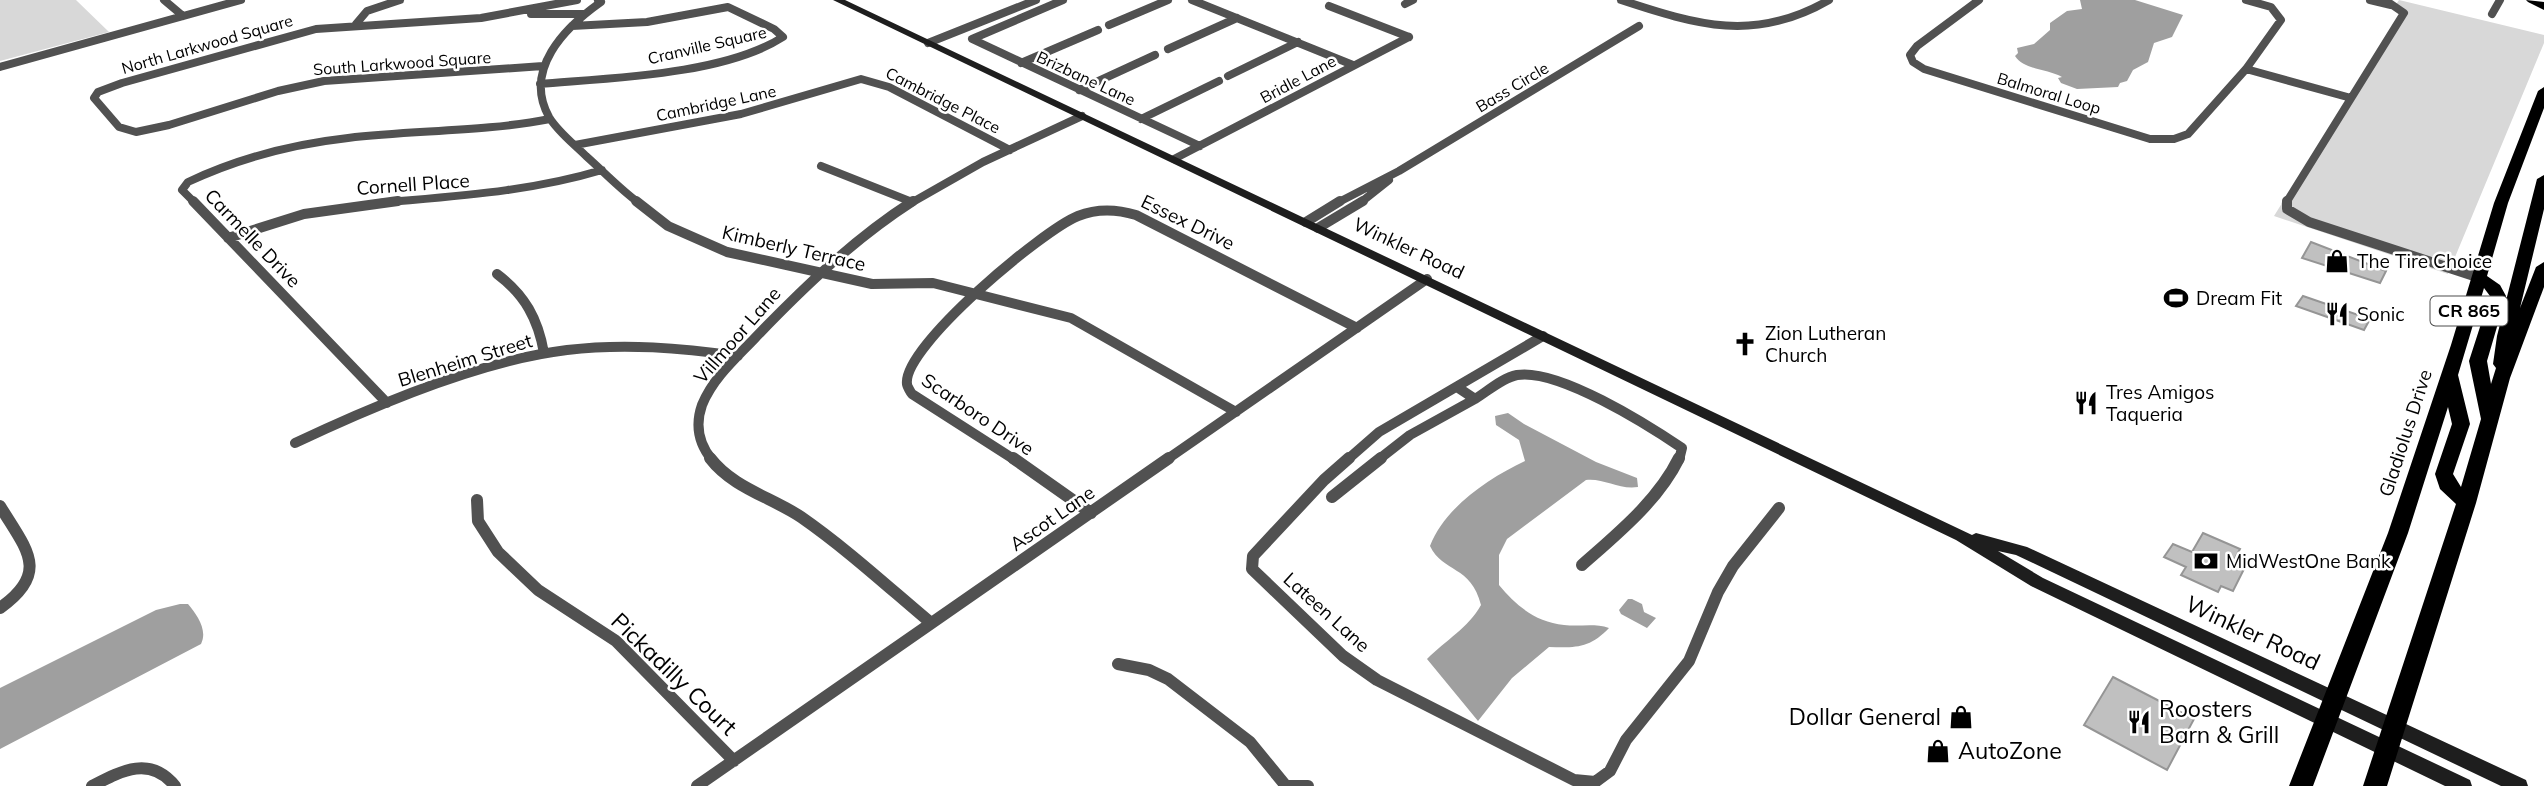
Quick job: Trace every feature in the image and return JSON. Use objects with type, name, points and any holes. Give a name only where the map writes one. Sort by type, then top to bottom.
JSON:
[{"type":"main road","points":[[2532,0],[2544,7]]},
{"type":"main road","name":"Gladiolus Drive","points":[[2301,786],[2398,533],[2480,278],[2504,192],[2544,91]]},
{"type":"main road","points":[[2501,378],[2505,336],[2544,179]]},
{"type":"main road","name":"CR 865","points":[[2375,786],[2466,503],[2501,378],[2544,267]]},
{"type":"main road","points":[[2480,278],[2494,288],[2498,296],[2478,361],[2489,423]]},
{"type":"main road","points":[[2449,375],[2461,424],[2444,474],[2447,484],[2466,503]]},
{"type":"street","points":[[164,0],[183,16]]},
{"type":"street","points":[[0,67],[241,0]]},
{"type":"street","points":[[356,24],[368,11],[400,0]]},
{"type":"street","name":"North Larkwood Square","points":[[108,115],[94,98],[109,87],[290,34],[356,24],[481,18],[577,0]]},
{"type":"street","name":"Kimberly Terrace","points":[[598,0],[601,2],[584,14],[558,40],[542,66],[540,97],[550,119],[652,215],[686,236],[727,252],[872,284],[919,282],[1057,314],[1084,324],[1236,412]]},
{"type":"street","name":"Winkler Road","points":[[838,0],[1962,536],[2037,582],[2331,710],[2396,727],[2519,786]]},
{"type":"street","points":[[928,43],[1036,0]]},
{"type":"street","name":"Brizbane Lane","points":[[1063,0],[982,32],[972,39],[1200,146]]},
{"type":"street","points":[[1109,25],[1168,0]]},
{"type":"street","points":[[1192,0],[1353,65]]},
{"type":"street","points":[[1621,0],[1688,20],[1745,27],[1777,24],[1801,18],[1829,0]]},
{"type":"street","name":"Balmoral Loop","points":[[1979,0],[1917,46],[1910,55],[1913,62],[1924,69],[2150,139],[2174,139],[2188,134],[2245,69],[2281,20],[2270,8],[2246,0]]},
{"type":"street","points":[[2370,0],[2397,6]]},
{"type":"street","points":[[2385,0],[2404,13],[2286,203],[2287,209],[2309,222],[2480,278]]},
{"type":"street","points":[[2492,14],[2500,0]]},
{"type":"street","name":"Bridle Lane","points":[[1174,159],[1409,37],[1329,6]]},
{"type":"street","name":"Cranville Square","points":[[540,84],[635,75],[691,66],[759,49],[783,37],[774,29],[728,7],[647,22],[572,26]]},
{"type":"street","name":"North Larkwood Square","points":[[522,12],[538,15],[584,14]]},
{"type":"street","points":[[1168,49],[1237,18]]},
{"type":"street","name":"Bass Circle","points":[[1306,222],[1360,189],[1399,172],[1639,26]]},
{"type":"street","points":[[1021,64],[1098,30]]},
{"type":"street","points":[[1228,76],[1298,42]]},
{"type":"street","points":[[1079,90],[1155,55]]},
{"type":"street","name":"South Larkwood Square","points":[[108,115],[125,130],[136,132],[169,125],[278,91],[324,81],[542,66]]},
{"type":"street","points":[[2245,69],[2351,98]]},
{"type":"street","name":"Cambridge Lane","points":[[575,145],[741,114],[861,79]]},
{"type":"street","name":"Cambridge Place","points":[[861,79],[889,87],[1010,149]]},
{"type":"street","points":[[1141,119],[1219,81]]},
{"type":"street","name":"Villmoor Lane","points":[[931,623],[799,516],[734,480],[706,454],[699,433],[701,410],[712,387],[738,356],[817,274],[863,236],[912,202],[1010,149],[1082,116]]},
{"type":"street","name":"Carmelle Drive","points":[[387,403],[182,190],[188,182],[275,152],[335,139],[507,128],[550,119]]},
{"type":"street","points":[[821,166],[912,202]]},
{"type":"street","name":"Cornell Place","points":[[228,238],[279,220],[332,208],[498,194],[560,183],[602,170]]},
{"type":"street","name":"Bass Circle","points":[[1318,228],[1369,198],[1399,172]]},
{"type":"street","name":"Essex Drive","points":[[973,293],[1012,258],[1070,220],[1093,211],[1108,209],[1136,215],[1357,328]]},
{"type":"street","points":[[497,274],[527,301],[537,319],[544,353]]},
{"type":"street","name":"Ascot Lane","points":[[697,786],[1427,279]]},
{"type":"street","name":"Scarboro Drive","points":[[973,293],[916,363],[908,374],[906,385],[912,394],[992,444],[1091,513]]},
{"type":"street","name":"Lateen Lane","points":[[1543,336],[1405,415],[1370,439],[1324,480],[1252,556],[1252,569],[1343,656],[1377,680],[1543,765],[1574,780],[1595,782],[1610,771],[1619,752],[1689,661],[1703,634],[1718,592],[1733,566],[1770,523],[1779,508]]},
{"type":"street","name":"Blenheim Street","points":[[295,443],[387,403],[493,366],[544,353],[582,348],[630,347],[683,349],[738,356]]},
{"type":"street","points":[[1332,497],[1410,435],[1516,375],[1544,376],[1657,430],[1682,448],[1678,467],[1638,512],[1583,565]]},
{"type":"street","points":[[1457,387],[1475,399]]},
{"type":"street","points":[[1370,439],[1389,451]]},
{"type":"street","name":"Pickadilly Court","points":[[477,499],[478,521],[498,552],[538,590],[616,642],[734,761]]},
{"type":"street","points":[[0,506],[32,565],[30,577],[22,590],[0,608]]},
{"type":"street","points":[[1118,664],[1149,670],[1168,679],[1250,741],[1288,786],[1308,786]]},
{"type":"street","name":"Winkler Road","points":[[2331,710],[2388,750],[2463,786]]},
{"type":"street","points":[[92,786],[135,768],[156,768],[169,776],[175,786]]},
{"type":"shaded area","points":[[0,0],[76,0],[109,32],[0,61]]},
{"type":"shaded area","points":[[2080,0],[2135,0],[2183,15],[2172,37],[2154,43],[2148,62],[2133,70],[2127,81],[2120,83],[2118,87],[2077,89],[2061,83],[2058,78],[2062,77],[2030,67],[2015,56],[2018,53],[2017,48],[2034,44],[2050,30],[2050,23],[2067,11],[2082,9]]},
{"type":"shaded area","points":[[2399,0],[2544,35],[2544,43],[2448,274],[2274,216],[2401,12],[2393,9]]},
{"type":"shaded area","points":[[1508,413],[1596,462],[1637,478],[1638,487],[1586,480],[1507,539],[1499,555],[1499,585],[1512,600],[1536,617],[1554,623],[1609,628],[1589,643],[1549,647],[1512,678],[1478,721],[1427,659],[1463,627],[1481,605],[1471,583],[1442,561],[1430,546],[1457,506],[1483,485],[1525,461],[1519,440],[1496,425],[1495,416]]},
{"type":"shaded area","points":[[1628,599],[1642,604],[1644,612],[1656,618],[1647,628],[1621,614],[1619,610]]},
{"type":"shaded area","points":[[188,604],[198,618],[203,633],[201,644],[0,749],[0,688],[156,610]]},
{"type":"building","name":"The Tire Choice","points":[[2311,242],[2386,271],[2380,283],[2302,258]]},
{"type":"building","name":"Sonic","points":[[2303,296],[2370,319],[2364,330],[2296,306]]},
{"type":"building","name":"MidWestOne Bank","points":[[2203,533],[2240,549],[2235,558],[2247,563],[2233,591],[2221,586],[2218,592],[2181,575],[2186,567],[2164,557],[2173,544],[2192,552]]},
{"type":"building","name":"Roosters Barn & Grill","points":[[2113,677],[2194,719],[2167,770],[2084,725]]},
{"type":"place","name":"The Tire Choice","points":[[2337,261]]},
{"type":"place","name":"Dream Fit","points":[[2176,298]]},
{"type":"place","name":"Sonic","points":[[2337,314]]},
{"type":"place","name":"Zion Lutheran Church","points":[[1745,344]]},
{"type":"place","name":"Tres Amigos Taqueria","points":[[2086,403]]},
{"type":"place","name":"MidWestOne Bank","points":[[2206,561]]},
{"type":"place","name":"Dollar General","points":[[1961,717]]},
{"type":"place","name":"Roosters Barn & Grill","points":[[2139,722]]},
{"type":"place","name":"AutoZone","points":[[1938,751]]}]
